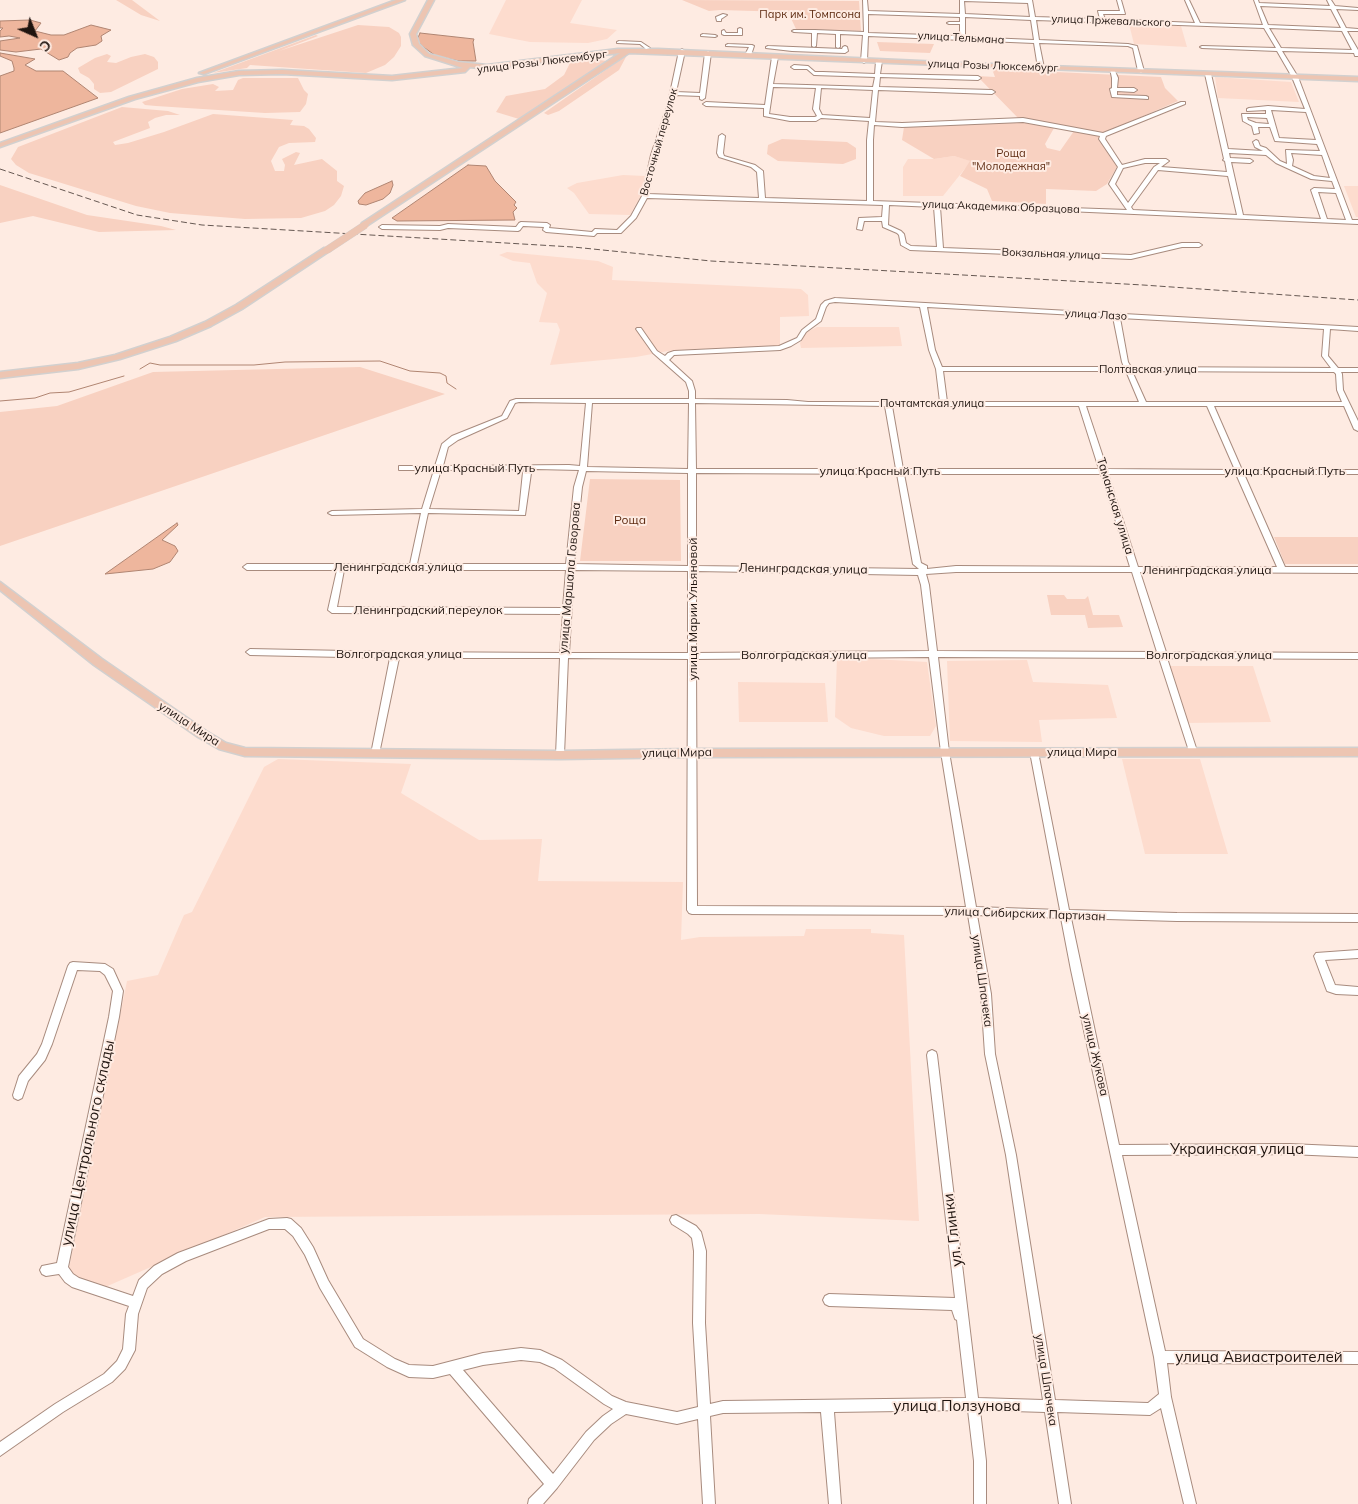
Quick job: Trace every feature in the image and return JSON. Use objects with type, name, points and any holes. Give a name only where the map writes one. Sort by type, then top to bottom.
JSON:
[{"type":"main road","points":[[0,143],[394,0]]},
{"type":"main road","points":[[0,143],[132,98],[402,0]]},
{"type":"main road","points":[[431,0],[413,34],[416,45],[428,55],[456,68]]},
{"type":"main road","points":[[0,375],[42,372],[131,354],[208,324],[327,250],[628,51],[648,48],[682,51]]},
{"type":"main road","name":"улица Розы Люксембург","points":[[132,98],[197,80],[239,73],[282,72],[392,78],[456,68],[505,66],[628,51],[682,51],[864,61],[1358,79]]},
{"type":"main road","name":"улица Розы Люксембург","points":[[562,59],[628,51]]},
{"type":"main road","points":[[590,57],[603,58],[610,62]]},
{"type":"main road","name":"улица Мира","points":[[0,585],[125,682],[202,734],[223,746],[256,753],[560,755],[693,752],[1358,752]]},
{"type":"street","points":[[864,61],[866,33],[865,0]]},
{"type":"street","points":[[963,38],[963,0],[1031,1],[1041,68]]},
{"type":"street","points":[[1103,21],[1100,12],[1123,13],[1119,0]]},
{"type":"street","points":[[1187,0],[1198,24]]},
{"type":"street","points":[[1328,0],[1357,54]]},
{"type":"street","points":[[1350,222],[1295,77],[1266,27],[1257,2],[1358,9]]},
{"type":"street","name":"улица Пржевальского","points":[[865,12],[1358,30]]},
{"type":"street","points":[[719,20],[718,18],[726,15]]},
{"type":"street","points":[[951,25],[962,23]]},
{"type":"street","points":[[724,31],[724,34],[740,34],[740,29]]},
{"type":"street","name":"улица Тельмана","points":[[794,31],[1128,45],[1135,47],[1141,71]]},
{"type":"street","points":[[814,46],[815,31]]},
{"type":"street","points":[[838,32],[838,46]]},
{"type":"street","points":[[703,36],[715,36]]},
{"type":"street","points":[[619,42],[641,44],[648,48]]},
{"type":"street","points":[[728,45],[746,43],[752,46],[748,55]]},
{"type":"street","points":[[768,47],[827,51],[845,51],[845,47]]},
{"type":"street","points":[[1202,47],[1357,54]]},
{"type":"street","name":"Восточный переулок","points":[[382,228],[440,228],[448,226],[518,229],[521,224],[547,225],[546,230],[594,234],[595,231],[619,232],[634,217],[644,196],[673,93],[682,51]]},
{"type":"street","points":[[673,93],[702,96],[708,53]]},
{"type":"street","points":[[775,57],[766,115],[771,117],[816,119],[820,116],[902,125],[1023,120],[1103,135],[1184,102]]},
{"type":"street","points":[[876,219],[873,203],[870,140],[879,61]]},
{"type":"street","points":[[794,67],[808,68],[817,74],[978,78]]},
{"type":"street","points":[[1112,70],[1115,78],[1114,96],[1146,98]]},
{"type":"street","points":[[1208,74],[1240,216]]},
{"type":"street","points":[[771,85],[992,92]]},
{"type":"street","points":[[819,87],[816,109],[820,116]]},
{"type":"street","points":[[1113,88],[1134,90]]},
{"type":"street","points":[[706,104],[767,107]]},
{"type":"street","points":[[1272,126],[1255,125],[1246,121],[1242,110],[1268,108],[1308,111]]},
{"type":"street","points":[[1268,108],[1277,140],[1320,142]]},
{"type":"street","points":[[1244,115],[1269,116]]},
{"type":"street","points":[[1255,125],[1256,133]]},
{"type":"street","points":[[1103,135],[1102,139],[1121,167]]},
{"type":"street","points":[[722,136],[720,153],[722,157],[753,166],[760,171],[762,200]]},
{"type":"street","points":[[1256,142],[1258,147],[1264,149],[1278,162],[1313,178],[1334,180]]},
{"type":"street","points":[[1225,151],[1268,153]]},
{"type":"street","points":[[1289,167],[1288,151],[1324,153]]},
{"type":"street","points":[[1152,160],[1166,161],[1156,168],[1131,209],[1112,184],[1121,167],[1152,160]]},
{"type":"street","points":[[1226,160],[1250,161]]},
{"type":"street","points":[[1156,168],[1230,174]]},
{"type":"street","points":[[1324,220],[1314,190],[1338,191]]},
{"type":"street","name":"улица Академика Образцова","points":[[644,196],[1131,209],[1358,222]]},
{"type":"street","points":[[860,229],[861,220],[884,219],[886,203]]},
{"type":"street","points":[[937,205],[940,249]]},
{"type":"street","name":"Вокзальная улица","points":[[884,219],[886,227],[899,232],[902,235],[903,244],[910,248],[1131,257],[1182,245],[1199,245]]},
{"type":"street","name":"улица Лазо","points":[[665,360],[670,354],[674,353],[780,348],[789,345],[799,340],[804,331],[819,320],[823,306],[827,302],[835,300],[1358,329]]},
{"type":"street","points":[[923,306],[932,350],[939,369],[944,404]]},
{"type":"street","points":[[1116,316],[1125,362],[1143,404]]},
{"type":"street","points":[[1327,328],[1325,356],[1339,374],[1340,390],[1358,429]]},
{"type":"street","name":"улица Марии Ульяновой","points":[[638,329],[654,352],[689,381],[693,402],[692,910]]},
{"type":"street","name":"Полтавская улица","points":[[939,369],[1358,370]]},
{"type":"street","name":"Почтамтская улица","points":[[438,468],[445,446],[455,438],[505,417],[512,402],[518,400],[888,404],[1346,404]]},
{"type":"street","name":"улица Маршала Говорова","points":[[560,755],[570,567],[578,487],[583,470],[589,402]]},
{"type":"street","name":"улица Шпачека","points":[[888,404],[919,568],[925,585],[945,752],[986,994],[990,1054],[1010,1155],[1065,1504]]},
{"type":"street","name":"Таманская улица","points":[[1082,404],[1105,471],[1193,752]]},
{"type":"street","points":[[1210,405],[1282,570]]},
{"type":"street","name":"улица Красный Путь","points":[[402,468],[569,467],[583,470],[692,471],[1358,472]]},
{"type":"street","points":[[413,568],[425,512],[438,468]]},
{"type":"street","points":[[332,513],[522,513],[527,472],[533,468]]},
{"type":"street","name":"Ленинградская улица","points":[[247,567],[570,567],[911,571],[919,568],[932,570],[1358,570]]},
{"type":"street","name":"Ленинградский переулок","points":[[342,567],[332,610],[567,611]]},
{"type":"street","name":"Волгоградская улица","points":[[250,652],[395,655],[692,656],[934,654],[1045,656],[1161,654],[1358,656]]},
{"type":"street","points":[[375,754],[395,655]]},
{"type":"street","name":"улица Жукова","points":[[1034,752],[1066,915],[1160,1357]]},
{"type":"street","name":"улица Сибирских Партизан","points":[[692,910],[972,911],[1218,918],[1358,918]]},
{"type":"street","points":[[1358,954],[1319,956],[1331,988],[1336,990],[1358,990]]},
{"type":"street","name":"улица Центрального склады","points":[[18,1095],[23,1079],[41,1057],[47,1044],[73,966],[102,967],[109,972],[118,991],[62,1268]]},
{"type":"street","name":"ул. Глинки","points":[[932,1056],[974,1404]]},
{"type":"street","name":"Украинская улица","points":[[1116,1150],[1289,1148],[1358,1152]]},
{"type":"street","points":[[676,1220],[698,1236],[700,1251],[699,1323],[709,1504]]},
{"type":"street","name":"улица Ползунова","points":[[136,1303],[144,1284],[158,1270],[182,1257],[269,1224],[287,1223],[297,1232],[309,1250],[324,1284],[359,1343],[391,1363],[410,1371],[433,1372],[521,1354],[540,1356],[558,1364],[602,1396],[625,1408],[677,1418],[723,1408],[827,1406],[974,1404],[1150,1409],[1166,1397]]},
{"type":"street","points":[[0,1450],[50,1414],[108,1378],[121,1364],[129,1350],[132,1314],[136,1303],[76,1283],[69,1278],[62,1268],[46,1270]]},
{"type":"street","points":[[829,1300],[956,1304],[959,1310],[974,1404],[980,1461],[980,1504]]},
{"type":"street","points":[[1160,1357],[1166,1397],[1190,1504]]},
{"type":"street","name":"улица Авиастроителей","points":[[1160,1357],[1358,1358]]},
{"type":"street","points":[[452,1367],[553,1484]]},
{"type":"street","points":[[827,1406],[835,1504]]},
{"type":"street","points":[[534,1504],[553,1484],[590,1436],[607,1420],[625,1408]]},
{"type":"shaded area","points":[[506,0],[582,0],[570,23],[617,30],[607,39],[588,43],[530,42],[489,34]]},
{"type":"shaded area","points":[[30,20],[41,23],[35,31],[51,35],[64,35],[91,25],[111,30],[101,36],[102,41],[96,45],[77,48],[68,57],[59,60],[41,49],[16,52],[0,50],[0,41],[20,38],[0,37],[0,31],[3,28],[0,28],[0,21]]},
{"type":"shaded area","points":[[1129,24],[1181,26],[1187,47],[1134,44]]},
{"type":"shaded area","points":[[420,33],[474,39],[476,61],[459,61],[436,56],[417,40]]},
{"type":"shaded area","points":[[0,53],[35,59],[25,65],[36,71],[63,71],[98,98],[0,133],[0,76],[14,71],[14,68],[12,61],[0,56]]},
{"type":"shaded area","points":[[1215,77],[1291,82],[1299,102],[1218,98]]},
{"type":"shaded area","points":[[954,156],[971,161],[943,196],[903,196],[903,167],[908,159],[934,159]]},
{"type":"shaded area","points":[[468,165],[486,166],[495,181],[516,202],[514,205],[517,208],[513,212],[515,220],[397,221],[392,218]]},
{"type":"shaded area","points":[[623,175],[645,176],[641,195],[630,215],[589,214],[574,193],[567,188],[577,183]]},
{"type":"shaded area","points":[[392,181],[393,185],[390,193],[383,199],[366,205],[359,204],[358,201],[365,193]]},
{"type":"shaded area","points":[[1344,186],[1358,186],[1358,217],[1356,217]]},
{"type":"shaded area","points":[[507,252],[598,261],[613,267],[612,280],[801,289],[808,295],[809,316],[780,317],[780,347],[668,351],[636,357],[550,365],[560,330],[557,323],[539,322],[547,293],[537,283],[530,263],[513,261],[499,255]]},
{"type":"shaded area","points":[[817,327],[899,327],[902,346],[801,348],[800,343],[805,333]]},
{"type":"shaded area","points":[[177,523],[178,525],[162,540],[175,546],[178,551],[170,562],[153,569],[105,574]]},
{"type":"shaded area","points":[[837,657],[927,662],[936,726],[930,736],[884,736],[851,728],[835,717]]},
{"type":"shaded area","points":[[1027,660],[1033,682],[1108,685],[1117,718],[1039,720],[1042,742],[950,741],[947,661]]},
{"type":"shaded area","points":[[1168,666],[1253,666],[1271,722],[1184,723]]},
{"type":"shaded area","points":[[738,682],[825,683],[828,722],[739,722]]},
{"type":"shaded area","points":[[278,759],[411,764],[401,793],[479,840],[542,839],[538,881],[683,882],[681,940],[700,937],[804,936],[806,929],[871,929],[871,933],[904,935],[919,1221],[759,1214],[265,1217],[103,1288],[68,1273],[127,981],[158,975],[184,915],[192,912],[264,767]]},
{"type":"shaded area","points":[[1122,759],[1200,759],[1228,854],[1145,854]]},
{"type":"green space","points":[[116,0],[132,0],[160,21],[141,15]]},
{"type":"green space","name":"Парк им. Томпсона","points":[[682,0],[859,1],[861,31],[796,29],[788,12],[709,11]]},
{"type":"green space","points":[[358,25],[389,27],[399,33],[401,37],[401,46],[394,57],[385,65],[366,73],[250,65],[247,68],[213,73],[316,35],[318,36],[279,51]]},
{"type":"green space","points":[[877,42],[934,44],[930,53],[880,51]]},
{"type":"green space","points":[[107,54],[111,56],[107,62],[116,63],[145,54],[154,57],[158,62],[158,69],[111,92],[100,93],[94,89],[94,84],[89,78],[80,73],[78,68],[95,58]]},
{"type":"green space","points":[[627,55],[619,70],[559,111],[548,115],[544,113]]},
{"type":"green space","points":[[591,59],[607,61],[519,119],[496,112],[506,96],[545,89],[564,75],[570,63]]},
{"type":"green space","name":"Роща \"Молодежная\"","points":[[992,69],[1161,77],[1165,88],[1178,101],[1102,134],[1020,120],[977,76],[995,77]]},
{"type":"green space","points":[[243,78],[298,78],[308,94],[306,104],[300,112],[265,113],[156,106],[145,105],[142,102],[182,89],[213,84],[219,87],[215,91],[233,90],[238,80]]},
{"type":"green space","points":[[122,107],[168,111],[180,115],[166,115],[155,118],[148,122],[150,128],[113,142],[115,145],[164,132],[213,114],[293,120],[290,125],[304,126],[309,129],[316,138],[315,142],[289,143],[279,147],[271,161],[275,171],[284,171],[285,165],[282,159],[296,152],[300,153],[294,165],[322,159],[337,171],[337,181],[344,186],[341,196],[334,205],[325,211],[301,218],[245,219],[170,213],[136,206],[29,173],[16,165],[11,159],[18,147]]},
{"type":"green space","name":"Роща \"Молодежная\"","points":[[1023,122],[1054,128],[1045,144],[1047,148],[1060,151],[1074,131],[1102,136],[1118,165],[1107,184],[1096,191],[1046,189],[1046,204],[992,201],[987,189],[960,176],[970,161],[954,156],[934,159],[902,140],[904,127]]},
{"type":"green space","points":[[782,139],[847,142],[856,148],[856,159],[843,164],[778,161],[767,154],[768,145]]},
{"type":"green space","points":[[0,185],[87,215],[176,230],[99,232],[33,216],[0,223]]},
{"type":"green space","points":[[360,367],[445,394],[0,546],[0,412],[57,406],[153,372]]},
{"type":"green space","name":"Роща","points":[[590,479],[680,480],[681,561],[580,561]]},
{"type":"green space","points":[[1274,537],[1358,537],[1358,564],[1285,564]]},
{"type":"green space","points":[[1047,595],[1064,595],[1067,599],[1085,599],[1088,596],[1093,615],[1119,615],[1123,627],[1088,628],[1085,615],[1051,615]]},
{"type":"waterway","points":[[140,369],[150,363],[160,365],[254,365],[285,362],[380,361],[410,371],[440,373],[446,376],[447,383],[456,389]]},
{"type":"waterway","points":[[0,401],[35,398],[50,393],[69,392],[124,376]]},
{"type":"railway","points":[[0,169],[137,215],[202,225],[573,247],[711,261],[1143,285],[1358,300]]}]
